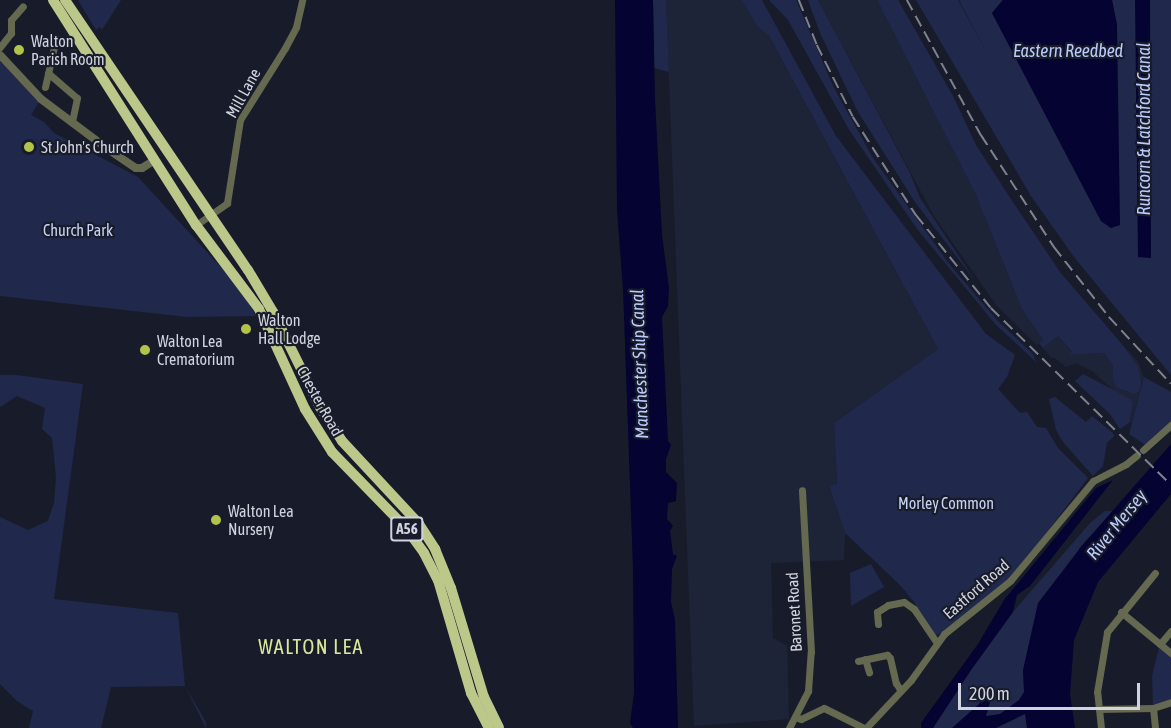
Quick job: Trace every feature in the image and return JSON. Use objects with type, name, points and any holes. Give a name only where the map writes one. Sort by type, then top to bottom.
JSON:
[{"type":"highway","name":"Chester Road","points":[[53,0],[196,225],[259,309],[300,399],[332,453],[406,528],[424,553],[438,580],[471,693],[489,728]]},
{"type":"highway","name":"Chester Road","points":[[65,0],[211,215],[273,312],[320,407],[342,441],[419,524],[435,549],[451,588],[484,697],[499,728]]},
{"type":"street","name":"Mill Lane","points":[[196,225],[227,203],[230,196],[240,120],[291,38],[302,0]]},
{"type":"street","points":[[0,47],[11,33],[11,21],[23,6]]},
{"type":"street","points":[[45,87],[56,38]]},
{"type":"street","points":[[0,55],[41,99],[136,168],[142,168],[155,160]]},
{"type":"street","points":[[48,73],[76,98],[72,122]]},
{"type":"street","name":"Eastford Road","points":[[865,728],[902,691],[936,642],[1010,581],[1093,481],[1126,464],[1171,425]]},
{"type":"street","name":"Baronet Road","points":[[789,728],[808,692],[811,652],[802,490]]},
{"type":"street","points":[[1101,728],[1097,692],[1107,632],[1155,573]]},
{"type":"street","points":[[878,624],[877,612],[888,604],[904,602],[914,609],[936,642]]},
{"type":"street","points":[[1121,612],[1171,653]]},
{"type":"street","points":[[1160,644],[1171,631]]},
{"type":"street","points":[[868,672],[861,660],[883,654],[889,657],[896,682],[902,691]]},
{"type":"street","points":[[1099,709],[1153,708],[1171,702]]},
{"type":"street","points":[[795,717],[801,719],[824,708],[865,728]]},
{"type":"street","points":[[1153,708],[1155,728]]},
{"type":"shaded area","points":[[666,0],[742,0],[757,25],[766,31],[938,349],[834,423],[837,485],[829,487],[845,533],[844,560],[771,563],[773,638],[787,646],[789,719],[694,726]]},
{"type":"shaded area","points":[[818,0],[877,0],[976,195],[1022,309],[1043,340],[1037,345],[997,306],[934,216]]},
{"type":"shaded area","points":[[1058,336],[1072,353],[1070,355],[1104,353],[1113,366],[1113,379],[1124,347],[1121,343],[1138,362],[1144,377],[1131,423],[1129,423],[1133,403],[1131,399],[1116,392],[1092,371],[1076,363],[1066,367],[1055,358],[1051,358],[1043,348]]},
{"type":"green space","points":[[78,0],[121,0],[102,30],[100,27],[96,30]]},
{"type":"green space","points":[[653,0],[666,0],[669,72],[654,68]]},
{"type":"green space","name":"Morley Common","points":[[742,0],[762,0],[836,136],[986,334],[1015,355],[1007,377],[998,389],[1020,413],[1027,412],[1037,427],[1046,428],[1058,448],[1088,478],[1010,581],[938,635],[930,633],[914,602],[902,587],[845,533],[829,486],[837,484],[834,423],[938,349],[769,36],[757,26]]},
{"type":"green space","points":[[769,0],[796,0],[834,88],[873,158],[950,265],[997,320],[1033,354],[1036,362],[996,325],[917,229],[848,128],[788,20]]},
{"type":"green space","points":[[808,0],[818,0],[910,173],[920,198],[976,282],[915,202],[858,112],[820,33]]},
{"type":"green space","points":[[877,0],[898,0],[953,96],[976,145],[1007,193],[1060,272],[1121,343],[1138,367],[1141,383],[1139,391],[1134,394],[1116,387],[1113,379],[1113,366],[1104,353],[1069,355],[1072,352],[1058,336],[1043,348],[1039,343],[1043,340],[1022,309],[976,195]]},
{"type":"green space","points":[[916,0],[958,0],[988,55],[959,0],[1003,0],[992,13],[1101,221],[1111,228],[1117,25],[1112,0],[1171,0],[1171,375],[1074,257],[1031,196]]},
{"type":"green space","name":"Church Park","points":[[0,61],[39,102],[31,115],[44,122],[54,133],[138,177],[241,289],[256,316],[187,317],[0,296]]},
{"type":"green space","points":[[1083,374],[1131,399],[1133,403],[1129,423],[1120,429],[1110,414],[1075,381]]},
{"type":"green space","points":[[0,375],[83,384],[54,599],[178,613],[185,686],[111,687],[101,728],[29,728],[33,711],[17,701],[0,684],[0,517],[28,530],[48,521],[54,503],[56,477],[52,438],[42,429],[45,408],[17,396],[0,407]]},
{"type":"green space","points":[[1144,377],[1171,392],[1171,425],[1147,446],[1129,434]]},
{"type":"green space","points":[[1055,397],[1086,422],[1092,416],[1113,433],[1114,436],[1107,443],[1103,466],[1093,476],[1063,442],[1056,430],[1049,399]]},
{"type":"green space","points":[[1105,511],[1113,511],[1080,547],[1023,670],[1027,728],[933,728],[1013,612],[1090,523]]},
{"type":"green space","points":[[871,564],[884,587],[851,606],[850,573]]},
{"type":"green space","points":[[1160,644],[1171,653],[1171,702],[1153,708],[1152,676]]},
{"type":"green space","points":[[185,686],[206,722],[206,728]]},
{"type":"water","name":"Manchester Ship Canal","points":[[615,0],[653,0],[662,235],[669,288],[668,306],[662,317],[668,441],[671,445],[666,459],[666,472],[677,483],[676,501],[668,503],[667,519],[673,526],[670,531],[673,554],[677,556],[672,569],[671,602],[675,620],[678,728],[633,728],[630,723],[634,693],[633,569],[623,289],[617,210]]},
{"type":"water","name":"Eastern Reedbed","points":[[1003,0],[1112,0],[1117,25],[1120,225],[1111,228],[1101,221],[992,13]]},
{"type":"water","name":"Runcorn & Latchford Canal","points":[[1135,0],[1150,0],[1151,258],[1138,257]]},
{"type":"water","name":"River Mersey","points":[[1171,444],[1171,494],[1098,582],[1074,640],[1070,694],[1075,728],[1027,728],[1025,714],[996,728],[952,728],[979,704],[988,688],[992,695],[986,716],[1000,714],[1019,700],[1024,692],[1023,670],[1038,603],[1081,547]]},
{"type":"water","points":[[1113,480],[1030,586],[1017,595],[1013,612],[933,728],[921,728],[921,723],[978,644],[1004,600],[1096,488]]},
{"type":"railway","points":[[799,0],[817,45],[853,117],[916,215],[991,308],[1171,485]]},
{"type":"railway","points":[[907,0],[981,135],[1054,247],[1109,317],[1171,384]]},
{"type":"place","name":"Walton Parish Room","points":[[19,50]]},
{"type":"place","name":"St John's Church","points":[[29,147]]},
{"type":"place","name":"Walton Hall Lodge","points":[[246,329]]},
{"type":"place","name":"Walton Lea Crematorium","points":[[145,350]]},
{"type":"place","name":"Walton Lea Nursery","points":[[216,520]]},
{"type":"district","name":"WALTON LEA","points":[[311,646]]}]
